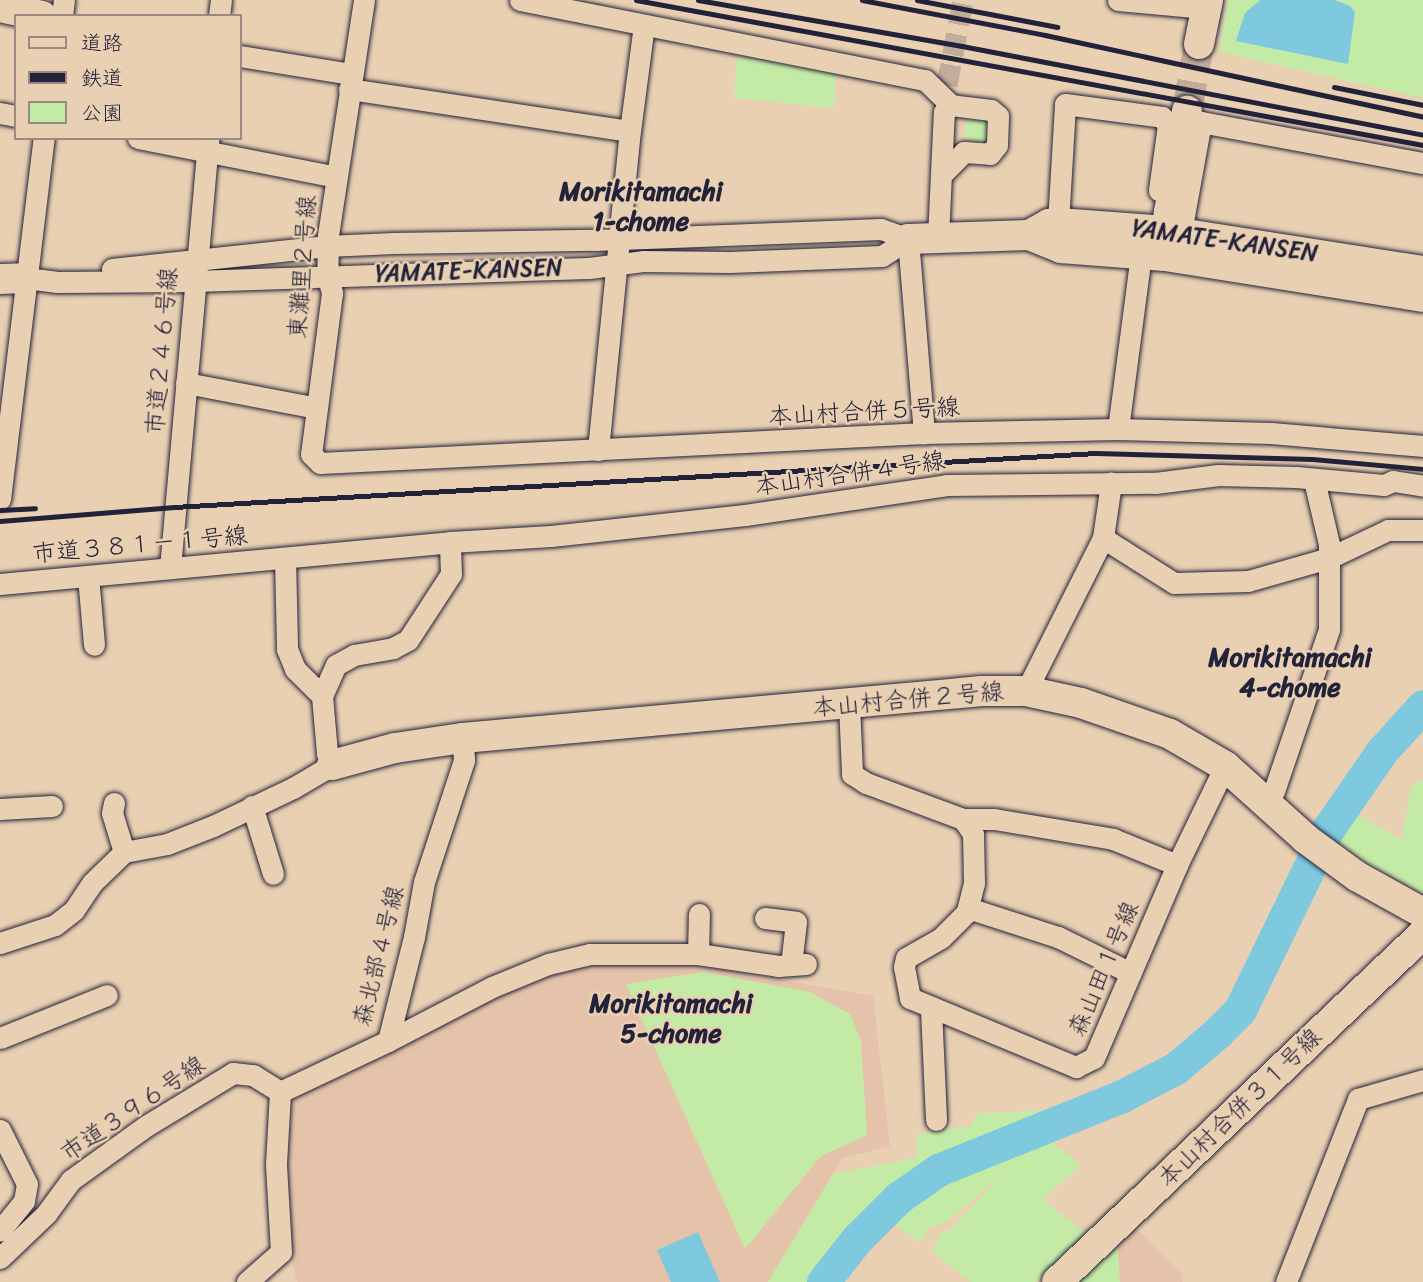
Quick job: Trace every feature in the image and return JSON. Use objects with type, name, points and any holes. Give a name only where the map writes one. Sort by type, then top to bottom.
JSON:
[{"type":"street","name":"東灘里２号線","points":[[311,454],[332,293],[327,275],[327,246],[364,0]]},
{"type":"street","points":[[520,0],[925,80],[951,105],[991,110],[999,116],[997,145],[990,154],[964,152],[942,174]]},
{"type":"street","points":[[1118,0],[1207,4],[1199,44]]},
{"type":"street","points":[[0,8],[32,14]]},
{"type":"street","points":[[598,450],[630,131],[644,25]]},
{"type":"street","points":[[242,56],[350,82],[630,131]]},
{"type":"street","points":[[1058,223],[1065,104],[1183,117],[1423,163]]},
{"type":"street","points":[[938,237],[944,112],[951,105]]},
{"type":"street","points":[[1118,429],[1161,240],[1183,117]]},
{"type":"street","points":[[0,499],[13,278],[44,140]]},
{"type":"street","points":[[161,140],[207,144],[336,177]]},
{"type":"street","name":"市道２４６号線","points":[[170,568],[207,144]]},
{"type":"street","name":"YAMATE-KANSEN","points":[[1029,235],[1049,224],[1058,223],[1161,240],[1423,271]]},
{"type":"street","name":"YAMATE-KANSEN","points":[[13,278],[56,282],[195,271],[327,246],[881,229],[908,239],[1029,235],[1061,248],[1161,240],[1423,297]]},
{"type":"street","points":[[908,239],[924,433]]},
{"type":"street","name":"YAMATE-KANSEN","points":[[195,271],[327,275],[882,256],[908,239]]},
{"type":"street","points":[[186,383],[317,408]]},
{"type":"street","name":"本山村合併５号線","points":[[311,454],[320,463],[924,433],[1118,429],[1271,433],[1423,446]]},
{"type":"street","name":"本山村合併４号線","points":[[285,558],[450,542],[551,537],[745,515],[947,485],[1155,484],[1218,475],[1384,485],[1393,481],[1423,486]]},
{"type":"street","points":[[1264,800],[1274,790],[1323,654],[1329,629],[1329,544],[1314,480]]},
{"type":"street","points":[[1026,691],[1103,538],[1111,483]]},
{"type":"street","points":[[1103,538],[1174,583],[1248,581],[1329,558],[1388,530],[1423,530]]},
{"type":"street","points":[[0,943],[55,925],[74,910],[92,883],[124,852],[167,844],[214,826],[293,788],[332,765],[327,753],[322,696],[336,665],[354,655],[393,648],[408,640],[450,574],[450,542]]},
{"type":"street","points":[[285,558],[287,649],[295,668],[322,696]]},
{"type":"street","name":"市道３８１－１号線","points":[[0,584],[285,558]]},
{"type":"street","points":[[88,576],[94,645]]},
{"type":"street","name":"本山村合併２号線","points":[[332,765],[395,748],[463,738],[982,691],[1026,691],[1081,703],[1170,734],[1225,766],[1313,844],[1358,877],[1423,913]]},
{"type":"street","points":[[849,705],[852,774],[866,783],[963,819],[994,819],[1113,839],[1177,865]]},
{"type":"street","name":"森北部４号線","points":[[280,1092],[388,1041],[414,937],[424,882],[464,760],[463,738]]},
{"type":"street","name":"森山田１号線","points":[[968,908],[941,938],[906,958],[904,967],[909,998],[1076,1067],[1094,1058],[1177,865],[1225,766]]},
{"type":"street","points":[[114,803],[112,813],[124,852]]},
{"type":"street","points":[[0,809],[52,806]]},
{"type":"street","points":[[252,806],[274,875]]},
{"type":"street","points":[[963,819],[973,834],[974,883],[968,908],[1058,937],[1131,973]]},
{"type":"street","points":[[698,954],[699,915]]},
{"type":"street","points":[[388,1041],[492,987],[548,964],[590,954],[698,954],[778,966],[798,965],[796,922],[765,918]]},
{"type":"street","name":"本山村合併３１号線","points":[[1057,1282],[1423,934]]},
{"type":"street","points":[[0,1038],[107,995]]},
{"type":"street","points":[[931,1009],[936,1120]]},
{"type":"street","name":"市道３９６号線","points":[[0,1258],[46,1214],[71,1180],[146,1126],[233,1073],[253,1075],[280,1092]]},
{"type":"street","points":[[1286,1282],[1358,1100],[1423,1080]]},
{"type":"street","points":[[247,1282],[281,1252],[276,1164],[280,1092]]},
{"type":"street","points":[[0,1130],[27,1184],[24,1201],[0,1231]]},
{"type":"shaded area","points":[[590,963],[698,965],[873,996],[890,1146],[843,1158],[768,1282],[297,1282],[290,1253],[286,1097],[550,972]]},
{"type":"shaded area","points":[[1132,1225],[1182,1273],[1183,1282],[1074,1282]]},
{"type":"green space","points":[[1228,0],[1423,0],[1423,98],[1219,52]]},
{"type":"green space","points":[[737,57],[836,69],[834,108],[734,98]]},
{"type":"green space","points":[[972,117],[988,120],[988,139],[984,144],[964,137],[966,121]]},
{"type":"green space","points":[[1423,781],[1423,893],[1369,864],[1336,840],[1355,813],[1401,840],[1412,785]]},
{"type":"green space","points":[[703,972],[810,992],[850,1014],[861,1041],[867,1135],[821,1156],[745,1249],[626,984]]},
{"type":"green space","points":[[1122,1083],[1131,1096],[1048,1139],[1081,1165],[1043,1199],[1084,1232],[1036,1282],[971,1282],[933,1252],[939,1235],[953,1227],[999,1177],[948,1221],[928,1228],[920,1242],[885,1218],[836,1282],[768,1282],[833,1174],[916,1158],[918,1134],[970,1126],[977,1114],[1046,1110],[1094,1098]]},
{"type":"green space","points":[[1117,1240],[1120,1282],[1074,1282]]},
{"type":"water","points":[[1260,0],[1335,0],[1350,6],[1355,12],[1348,64],[1236,41],[1245,13]]},
{"type":"water","points":[[698,1232],[720,1282],[671,1282],[657,1250]]},
{"type":"waterway","points":[[823,1282],[857,1239],[898,1198],[938,1170],[1122,1096],[1176,1068],[1217,1033],[1240,1010],[1328,829],[1382,751],[1423,706]]},
{"type":"tunnel","points":[[947,85],[963,0]]},
{"type":"tunnel","points":[[1187,111],[1199,44]]},
{"type":"railway","points":[[636,0],[1423,145]]},
{"type":"railway","points":[[698,0],[962,46],[1423,135]]},
{"type":"railway","points":[[862,0],[1045,35],[1423,117]]},
{"type":"railway","points":[[917,0],[1057,27]]},
{"type":"railway","points":[[1334,87],[1423,105]]},
{"type":"railway","points":[[0,521],[174,507],[1096,453],[1312,459],[1423,469]]},
{"type":"railway","points":[[0,510],[35,508]]},
{"type":"district","name":"Morikitamachi 1-chome","points":[[641,207]]},
{"type":"district","name":"Morikitamachi 4-chome","points":[[1290,673]]},
{"type":"district","name":"Morikitamachi 5-chome","points":[[671,1019]]}]
